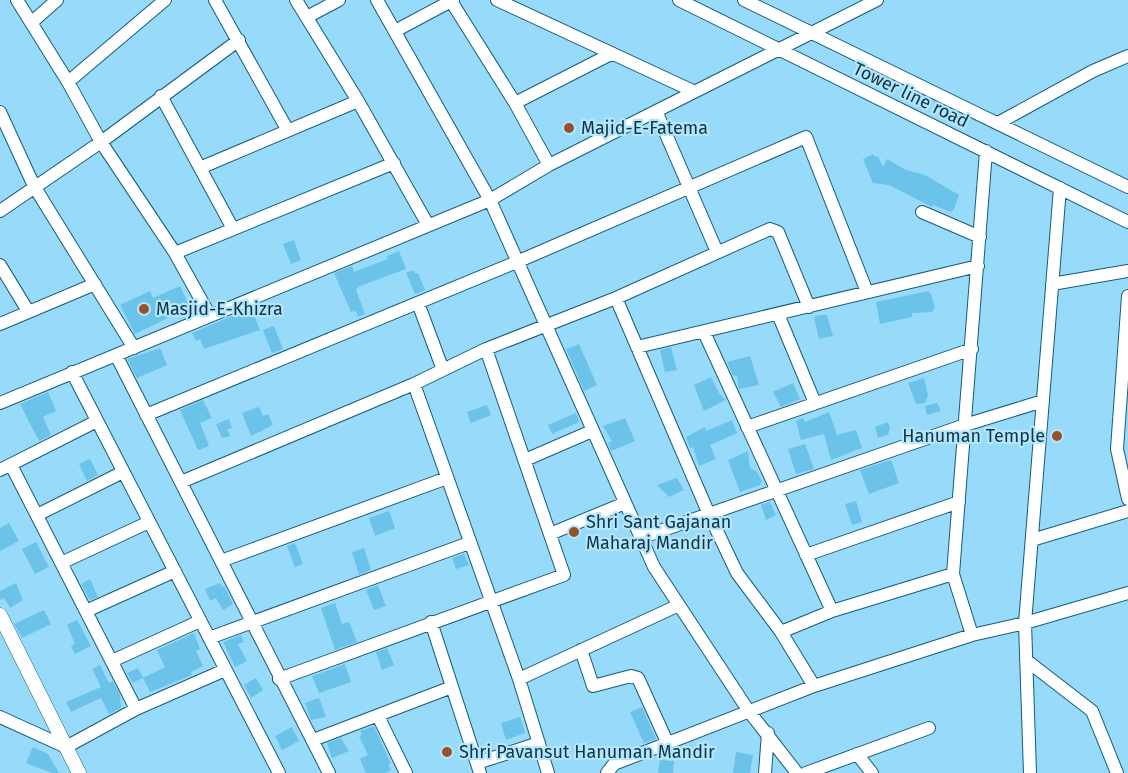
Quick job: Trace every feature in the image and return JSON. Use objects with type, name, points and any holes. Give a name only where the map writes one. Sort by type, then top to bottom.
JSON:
[{"type":"street","points":[[17,0],[68,82],[101,142],[175,252],[210,316]]},
{"type":"street","points":[[31,23],[57,0]]},
{"type":"street","points":[[68,82],[150,5],[165,0]]},
{"type":"street","points":[[215,0],[287,129]]},
{"type":"street","points":[[296,0],[358,100],[428,225]]},
{"type":"street","points":[[307,17],[339,0]]},
{"type":"street","points":[[377,0],[490,200],[654,567],[748,710],[797,773]]},
{"type":"street","points":[[497,0],[693,91]]},
{"type":"street","name":"Tower line road","points":[[679,0],[1128,222]]},
{"type":"street","points":[[744,0],[816,33],[1128,187]]},
{"type":"street","points":[[0,403],[490,200],[549,165],[693,91],[816,33],[877,0]]},
{"type":"street","points":[[395,31],[452,1],[515,103],[549,165]]},
{"type":"street","points":[[0,211],[101,142],[239,40]]},
{"type":"street","points":[[515,103],[611,54]]},
{"type":"street","points":[[998,123],[1093,71],[1128,56]]},
{"type":"street","points":[[161,96],[202,167],[232,227]]},
{"type":"street","points":[[202,167],[358,100]]},
{"type":"street","points":[[656,111],[717,252]]},
{"type":"street","points":[[0,112],[3,130],[34,186],[134,348]]},
{"type":"street","points":[[146,415],[519,261],[806,137],[867,292]]},
{"type":"street","points":[[972,635],[953,574],[986,151]]},
{"type":"street","points":[[175,252],[394,163]]},
{"type":"street","points":[[1030,773],[1025,623],[1060,188]]},
{"type":"street","points":[[922,212],[980,237]]},
{"type":"street","points":[[180,482],[414,384],[486,350],[616,298],[774,228],[808,307]]},
{"type":"street","points":[[0,265],[28,311]]},
{"type":"street","points":[[637,347],[978,266]]},
{"type":"street","points":[[1052,284],[1128,271]]},
{"type":"street","points":[[0,324],[95,284]]},
{"type":"street","points":[[1128,296],[1117,449],[1128,499]]},
{"type":"street","points":[[616,298],[708,512],[737,573],[781,632],[814,686]]},
{"type":"street","points":[[418,303],[442,370]]},
{"type":"street","points":[[778,314],[815,403]]},
{"type":"street","points":[[704,332],[832,611]]},
{"type":"street","points":[[747,427],[972,349]]},
{"type":"street","points":[[279,678],[564,575],[486,350]]},
{"type":"street","points":[[116,355],[329,773]]},
{"type":"street","points":[[72,372],[279,773]]},
{"type":"street","points":[[414,384],[489,601],[519,679],[548,773]]},
{"type":"street","points":[[640,538],[708,512],[965,424],[1043,401]]},
{"type":"street","points":[[97,421],[6,468],[37,515],[136,709]]},
{"type":"street","points":[[525,460],[592,431]]},
{"type":"street","points":[[37,515],[123,472]]},
{"type":"street","points":[[221,561],[447,478]]},
{"type":"street","points":[[806,555],[959,502]]},
{"type":"street","points":[[550,534],[625,503]]},
{"type":"street","points":[[1032,540],[1128,511]]},
{"type":"street","points":[[62,563],[149,522]]},
{"type":"street","points":[[209,638],[470,543]]},
{"type":"street","points":[[86,611],[175,571]]},
{"type":"street","points":[[781,632],[832,611],[953,574]]},
{"type":"street","points":[[607,773],[614,764],[814,686],[972,635],[1025,623],[1128,594]]},
{"type":"street","points":[[519,679],[679,605]]},
{"type":"street","points":[[0,615],[79,773]]},
{"type":"street","points":[[112,661],[200,621]]},
{"type":"street","points":[[431,622],[479,768],[539,743]]},
{"type":"street","points":[[580,650],[592,686],[631,676],[638,678],[667,742]]},
{"type":"street","points":[[1026,660],[1092,711],[1117,773]]},
{"type":"street","points":[[66,747],[136,709],[225,670]]},
{"type":"street","points":[[313,740],[452,687]]},
{"type":"street","points":[[378,716],[406,773]]},
{"type":"street","points":[[0,717],[66,747]]},
{"type":"street","points":[[806,773],[929,728]]},
{"type":"street","points":[[765,773],[768,733]]},
{"type":"street","points":[[857,754],[872,773]]},
{"type":"building","points":[[873,154],[875,157],[878,156],[883,167],[887,159],[906,170],[925,175],[959,195],[954,209],[951,212],[933,205],[932,207],[889,185],[873,183],[863,159]]},
{"type":"building","points":[[294,240],[301,260],[291,264],[283,244]]},
{"type":"building","points":[[399,251],[406,269],[360,286],[356,290],[365,314],[358,317],[356,311],[351,312],[334,273],[352,266],[354,272],[388,259],[387,256]]},
{"type":"building","points":[[414,270],[415,274],[418,273],[425,290],[415,294],[406,273]]},
{"type":"building","points":[[180,286],[190,307],[135,334],[120,305],[150,291],[153,298]]},
{"type":"building","points":[[928,291],[935,307],[932,312],[912,313],[912,317],[880,324],[876,302]]},
{"type":"building","points":[[251,308],[260,330],[204,349],[200,339],[196,341],[192,333]]},
{"type":"building","points":[[827,315],[833,336],[819,339],[814,317]]},
{"type":"building","points":[[274,326],[283,349],[272,353],[263,330]]},
{"type":"building","points":[[579,344],[597,385],[584,391],[566,349]]},
{"type":"building","points":[[671,347],[677,370],[665,372],[660,350]]},
{"type":"building","points":[[160,348],[167,365],[137,378],[127,359]]},
{"type":"building","points":[[750,356],[759,385],[739,389],[737,375],[733,376],[727,362]]},
{"type":"building","points":[[711,377],[719,393],[726,400],[704,411],[694,385]]},
{"type":"building","points":[[924,378],[928,395],[925,403],[916,404],[908,383]]},
{"type":"building","points":[[793,383],[800,399],[781,407],[773,392]]},
{"type":"building","points":[[48,392],[56,411],[43,417],[51,435],[39,441],[20,404]]},
{"type":"building","points":[[203,400],[212,418],[200,423],[209,446],[198,450],[180,410]]},
{"type":"building","points":[[937,403],[941,411],[927,415],[925,406]]},
{"type":"building","points":[[487,405],[491,415],[471,423],[467,412]]},
{"type":"building","points":[[259,407],[263,416],[268,414],[273,425],[251,436],[242,413]]},
{"type":"building","points":[[829,412],[837,435],[856,430],[862,448],[831,460],[824,434],[801,440],[796,421],[803,418],[805,422]]},
{"type":"building","points":[[576,413],[579,422],[552,434],[548,425]]},
{"type":"building","points":[[625,418],[635,441],[611,451],[608,443],[612,441],[603,426]]},
{"type":"building","points":[[229,419],[232,428],[227,429],[230,436],[222,438],[216,424]]},
{"type":"building","points":[[732,420],[737,433],[710,445],[716,459],[699,466],[693,447],[690,448],[686,437],[705,427],[706,431]]},
{"type":"building","points":[[888,422],[890,428],[888,435],[878,438],[875,427]]},
{"type":"building","points":[[805,444],[814,469],[796,474],[788,449]]},
{"type":"building","points":[[748,451],[750,468],[756,471],[762,481],[760,485],[740,492],[728,460]]},
{"type":"building","points":[[90,459],[98,475],[87,481],[79,464]]},
{"type":"building","points":[[891,460],[899,483],[869,494],[860,470]]},
{"type":"building","points":[[677,478],[684,490],[669,497],[657,485]]},
{"type":"building","points":[[856,501],[862,522],[852,525],[845,504]]},
{"type":"building","points":[[770,502],[776,515],[766,520],[761,505]]},
{"type":"building","points":[[389,511],[395,528],[375,536],[369,518]]},
{"type":"building","points":[[9,523],[19,541],[0,551],[0,528]]},
{"type":"building","points":[[36,542],[49,567],[35,574],[22,549]]},
{"type":"building","points":[[295,543],[303,564],[295,567],[287,546]]},
{"type":"building","points":[[364,548],[371,570],[359,575],[352,552]]},
{"type":"building","points":[[464,554],[469,565],[456,569],[452,558]]},
{"type":"building","points":[[90,579],[98,597],[90,600],[81,584]]},
{"type":"building","points":[[16,583],[23,600],[10,608],[4,598],[0,600],[0,591]]},
{"type":"building","points":[[220,583],[222,587],[224,586],[233,604],[223,610],[216,598],[210,601],[205,589]]},
{"type":"building","points":[[378,585],[386,606],[374,610],[366,590]]},
{"type":"building","points":[[335,603],[342,624],[349,622],[357,642],[335,650],[321,608]]},
{"type":"building","points":[[44,610],[51,624],[22,638],[14,624]]},
{"type":"building","points":[[77,620],[91,646],[75,654],[71,646],[75,644],[67,625]]},
{"type":"building","points":[[194,633],[200,649],[196,651],[203,666],[191,672],[192,675],[150,692],[143,678],[165,667],[157,650]]},
{"type":"building","points":[[241,635],[244,642],[238,644],[247,661],[235,667],[223,642]]},
{"type":"building","points":[[387,648],[394,665],[382,670],[376,652]]},
{"type":"building","points":[[345,664],[351,682],[319,693],[312,676]]},
{"type":"building","points":[[100,665],[109,683],[113,681],[120,695],[121,708],[109,714],[101,698],[71,712],[66,702],[101,687],[92,669]]},
{"type":"building","points":[[138,668],[143,678],[132,683],[127,673]]},
{"type":"building","points":[[256,678],[263,690],[251,698],[244,685]]},
{"type":"building","points":[[319,698],[326,717],[311,720],[305,703]]},
{"type":"building","points":[[642,707],[656,739],[644,743],[630,712]]},
{"type":"building","points":[[520,717],[525,733],[506,740],[501,723]]},
{"type":"building","points":[[374,726],[391,764],[388,765],[391,770],[386,773],[366,773],[360,759],[368,755],[359,736],[362,735],[360,731]]},
{"type":"building","points":[[292,727],[299,741],[282,750],[275,736]]},
{"type":"building","points":[[341,738],[349,751],[332,758],[327,743]]},
{"type":"building","points":[[33,747],[48,754],[59,773],[52,773],[26,763]]},
{"type":"building","points":[[736,752],[753,755],[750,773],[733,773]]},
{"type":"building","points":[[660,760],[674,761],[673,773],[658,773]]},
{"type":"place","name":"Majid-E-Fatema","points":[[569,128]]},
{"type":"place","name":"Masjid-E-Khizra","points":[[144,309]]},
{"type":"place","name":"Hanuman Temple","points":[[1057,436]]},
{"type":"place","name":"Shri Sant Gajanan Maharaj Mandir","points":[[574,532]]},
{"type":"place","name":"Shri Pavansut Hanuman Mandir","points":[[447,752]]}]
